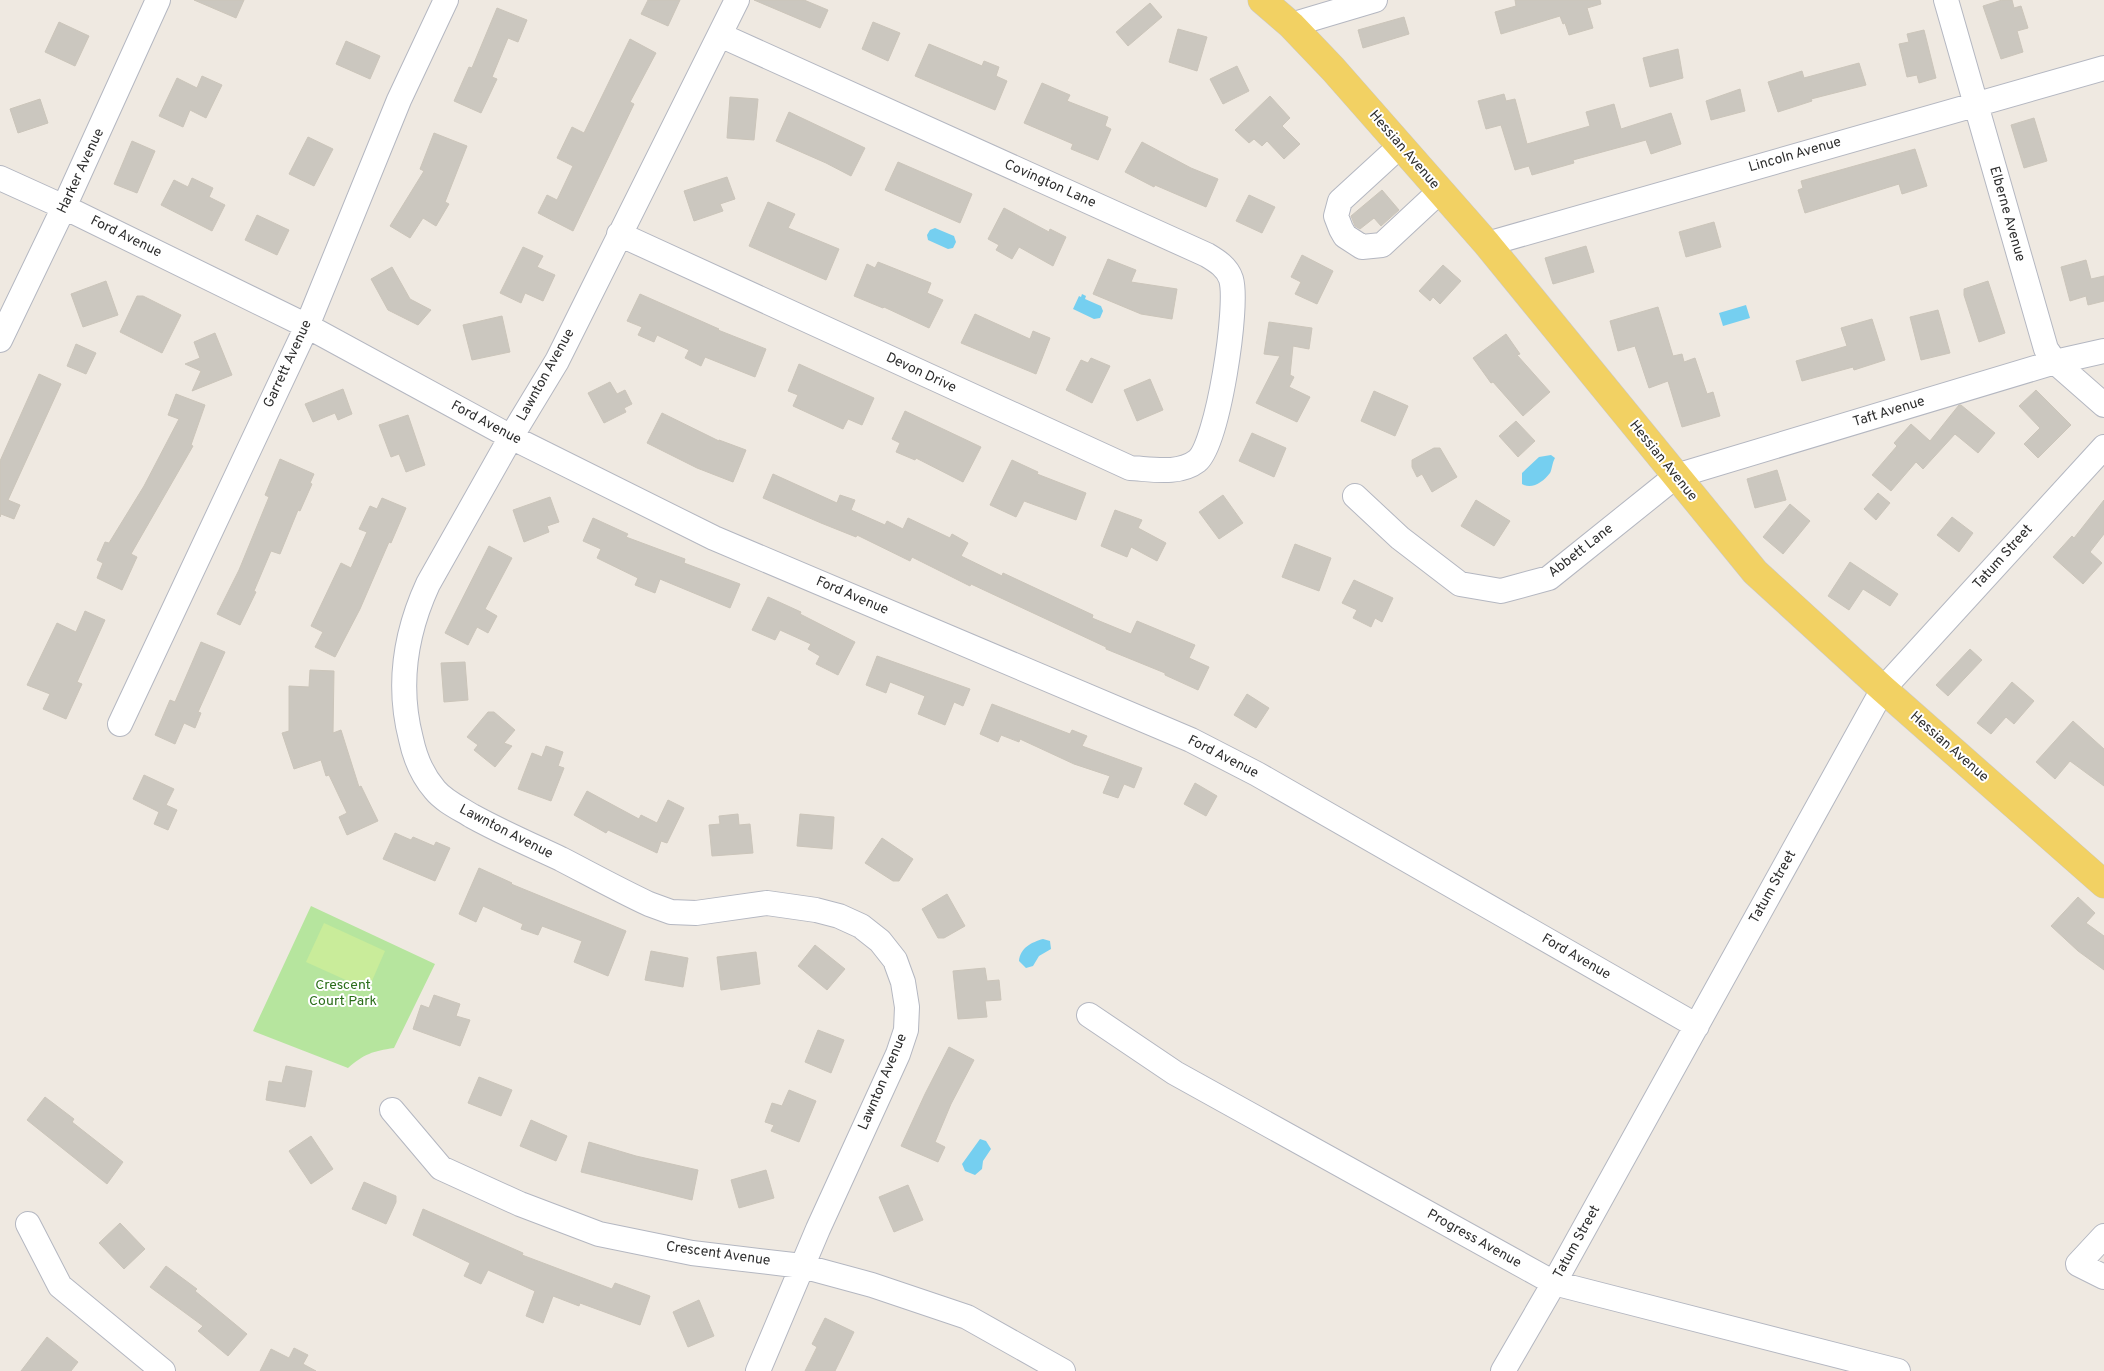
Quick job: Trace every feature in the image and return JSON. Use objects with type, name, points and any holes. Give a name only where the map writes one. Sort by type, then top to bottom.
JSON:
[{"type":"main road","name":"Hessian Avenue","points":[[1262,0],[1291,25],[1487,244],[1755,572],[1883,689],[2104,884]]},
{"type":"street","name":"Harker Avenue","points":[[0,340],[64,207],[158,0]]},
{"type":"street","name":"Garrett Avenue","points":[[120,724],[307,326],[399,100],[446,0]]},
{"type":"street","name":"Lawnton Avenue","points":[[737,0],[557,361],[511,437],[439,564],[418,606],[408,645],[403,677],[404,702],[413,749],[421,772],[436,791],[455,806],[497,830],[649,904],[671,912],[696,913],[768,903],[816,910],[839,916],[860,926],[880,941],[895,960],[903,982],[907,1007],[906,1030],[758,1371]]},
{"type":"street","points":[[1291,25],[1375,0]]},
{"type":"street","name":"Elberne Avenue","points":[[1946,0],[2046,349],[2055,362],[2104,405]]},
{"type":"street","name":"Covington Lane","points":[[720,35],[1207,255],[1224,266],[1231,278],[1234,300],[1222,393],[1212,431]]},
{"type":"street","name":"Lincoln Avenue","points":[[1487,244],[2104,68]]},
{"type":"street","points":[[1400,146],[1340,201],[1336,216],[1340,229],[1345,236],[1362,247],[1382,245],[1440,191]]},
{"type":"street","name":"Ford Avenue","points":[[0,178],[64,207],[307,326],[511,437],[714,538],[1191,740],[1266,779],[1697,1026]]},
{"type":"street","name":"Devon Drive","points":[[619,234],[1130,468],[1177,470],[1198,461],[1209,442],[1212,431]]},
{"type":"street","name":"Taft Avenue","points":[[1676,476],[2055,362],[2104,351]]},
{"type":"street","name":"Tatum Street","points":[[1503,1371],[1554,1284],[1883,689],[2104,447]]},
{"type":"street","name":"Abbett Lane","points":[[1355,496],[1400,538],[1460,584],[1501,591],[1549,578],[1676,476]]},
{"type":"street","name":"Progress Avenue","points":[[1089,1014],[1176,1073],[1554,1284],[1898,1371]]},
{"type":"street","name":"Crescent Avenue","points":[[392,1110],[441,1168],[520,1204],[599,1234],[692,1253],[802,1266],[907,1295],[967,1317],[1063,1371]]},
{"type":"street","points":[[28,1224],[60,1286],[164,1371]]},
{"type":"street","points":[[2104,1236],[2078,1264],[2104,1277]]},
{"type":"green space","name":"Crescent Court Park","points":[[311,906],[435,964],[394,1048],[369,1054],[348,1068],[253,1031]]},
{"type":"green space","points":[[324,923],[385,951],[368,990],[306,962]]},
{"type":"water","points":[[935,228],[954,236],[956,242],[953,248],[948,249],[928,240],[927,235],[930,230]]},
{"type":"water","points":[[1082,294],[1086,296],[1085,299],[1101,306],[1103,311],[1100,318],[1094,319],[1073,309],[1079,296],[1081,297]]},
{"type":"water","points":[[1746,305],[1750,318],[1723,326],[1719,313]]},
{"type":"water","points":[[1551,455],[1555,458],[1551,472],[1541,482],[1533,486],[1522,484],[1522,473],[1539,457]]},
{"type":"water","points":[[1043,939],[1050,941],[1051,949],[1039,956],[1033,966],[1026,968],[1019,961],[1022,952],[1031,944]]},
{"type":"water","points":[[980,1139],[986,1141],[991,1149],[983,1161],[982,1169],[975,1175],[965,1171],[962,1164]]},
{"type":"building","points":[[194,0],[244,0],[236,18]]},
{"type":"building","points":[[648,0],[680,0],[668,26],[641,14]]},
{"type":"building","points":[[754,0],[804,0],[828,10],[820,28]]},
{"type":"building","points":[[1515,0],[1600,0],[1601,4],[1587,8],[1593,28],[1569,35],[1565,23],[1563,24],[1560,16],[1501,34],[1495,12],[1516,6]]},
{"type":"building","points":[[2002,0],[2012,0],[2014,8],[2021,6],[2028,28],[2017,31],[2023,52],[2001,59],[1983,6]]},
{"type":"building","points":[[1150,3],[1162,17],[1128,46],[1116,32]]},
{"type":"building","points":[[497,8],[527,20],[518,42],[508,38],[492,77],[497,79],[481,113],[454,101],[469,67],[472,68]]},
{"type":"building","points":[[1404,17],[1409,34],[1363,48],[1358,30]]},
{"type":"building","points":[[59,22],[89,36],[75,66],[45,52]]},
{"type":"building","points":[[873,22],[900,33],[888,61],[862,49]]},
{"type":"building","points":[[1178,29],[1207,37],[1197,71],[1169,62]]},
{"type":"building","points":[[1924,30],[1936,78],[1919,83],[1917,75],[1907,77],[1899,44],[1909,42],[1907,34]]},
{"type":"building","points":[[630,39],[656,53],[630,102],[634,104],[573,231],[538,213],[547,195],[557,200],[573,166],[557,158],[572,127],[584,133]]},
{"type":"building","points":[[346,41],[380,56],[370,79],[336,64]]},
{"type":"building","points":[[929,44],[982,66],[984,61],[999,67],[996,76],[1007,81],[995,110],[915,76]]},
{"type":"building","points":[[1678,49],[1683,78],[1650,87],[1643,58]]},
{"type":"building","points":[[1859,63],[1866,85],[1811,99],[1812,101],[1778,112],[1768,82],[1802,71],[1804,78]]},
{"type":"building","points":[[1237,66],[1249,91],[1223,104],[1210,79]]},
{"type":"building","points":[[202,76],[222,85],[206,118],[190,110],[183,127],[159,116],[177,78],[197,88]]},
{"type":"building","points":[[1042,83],[1070,95],[1067,101],[1108,117],[1105,126],[1111,129],[1098,160],[1071,149],[1073,144],[1024,123]]},
{"type":"building","points":[[1740,89],[1745,111],[1711,120],[1706,101]]},
{"type":"building","points":[[1504,94],[1506,101],[1515,99],[1527,144],[1590,126],[1586,112],[1614,104],[1621,129],[1671,113],[1681,144],[1651,154],[1646,140],[1573,160],[1574,163],[1532,175],[1529,166],[1515,170],[1501,125],[1486,129],[1478,101]]},
{"type":"building","points":[[1270,96],[1290,118],[1282,126],[1300,144],[1284,159],[1267,141],[1262,146],[1254,139],[1249,143],[1235,130]]},
{"type":"building","points":[[730,97],[758,99],[754,140],[727,138]]},
{"type":"building","points":[[40,99],[48,123],[18,133],[10,109]]},
{"type":"building","points":[[789,112],[865,148],[851,176],[776,141]]},
{"type":"building","points":[[2034,118],[2047,161],[2024,168],[2011,125]]},
{"type":"building","points":[[434,133],[467,146],[445,202],[449,204],[436,226],[423,218],[410,238],[390,226],[424,171],[420,169]]},
{"type":"building","points":[[308,137],[333,149],[314,186],[289,174]]},
{"type":"building","points":[[132,141],[155,151],[137,193],[114,184]]},
{"type":"building","points":[[1142,142],[1191,168],[1218,179],[1206,207],[1155,185],[1154,187],[1125,172]]},
{"type":"building","points":[[1915,149],[1927,186],[1902,194],[1899,184],[1805,213],[1798,190],[1803,188],[1801,181]]},
{"type":"building","points":[[898,162],[972,194],[960,223],[885,190]]},
{"type":"building","points":[[727,177],[735,199],[720,204],[723,211],[694,221],[684,191]]},
{"type":"building","points":[[192,178],[213,188],[209,197],[225,205],[212,231],[161,205],[174,180],[188,187]]},
{"type":"building","points":[[1382,190],[1399,210],[1381,226],[1374,218],[1360,229],[1355,226],[1351,216]]},
{"type":"building","points":[[1249,195],[1275,207],[1262,233],[1236,221]]},
{"type":"building","points":[[768,202],[795,214],[788,228],[839,249],[826,280],[749,246]]},
{"type":"building","points":[[1004,208],[1049,232],[1050,229],[1066,237],[1053,266],[1019,247],[1012,259],[996,250],[999,245],[988,239]]},
{"type":"building","points":[[257,215],[289,230],[277,255],[245,240]]},
{"type":"building","points":[[1714,222],[1721,247],[1686,257],[1679,232]]},
{"type":"building","points":[[1586,246],[1594,272],[1553,284],[1545,258]]},
{"type":"building","points":[[523,247],[543,256],[537,267],[555,275],[543,301],[525,293],[521,303],[500,293]]},
{"type":"building","points":[[1302,255],[1333,271],[1317,304],[1295,294],[1301,282],[1291,277]]},
{"type":"building","points":[[1108,259],[1136,270],[1131,282],[1177,289],[1172,319],[1141,314],[1093,294]]},
{"type":"building","points":[[2086,260],[2091,279],[2104,276],[2104,301],[2088,305],[2086,296],[2070,301],[2061,267]]},
{"type":"building","points":[[878,262],[931,283],[927,293],[943,300],[929,328],[884,307],[854,296],[867,264],[875,268]]},
{"type":"building","points":[[1443,265],[1461,281],[1440,304],[1433,297],[1430,301],[1419,291]]},
{"type":"building","points":[[392,267],[410,299],[431,310],[418,325],[388,310],[371,279]]},
{"type":"building","points":[[106,281],[118,315],[83,327],[71,294]]},
{"type":"building","points":[[1988,281],[2005,333],[1979,342],[1964,295],[1964,289]]},
{"type":"building","points":[[640,294],[718,330],[766,349],[755,377],[705,357],[701,366],[685,358],[689,350],[657,335],[654,342],[638,335],[642,327],[627,321]]},
{"type":"building","points":[[137,296],[143,296],[181,315],[162,353],[120,332]]},
{"type":"building","points":[[1658,307],[1673,356],[1682,354],[1684,362],[1695,358],[1707,394],[1713,392],[1720,416],[1682,427],[1668,381],[1649,388],[1635,346],[1618,351],[1610,321]]},
{"type":"building","points":[[1938,310],[1950,353],[1921,360],[1910,317]]},
{"type":"building","points":[[975,314],[1030,339],[1033,331],[1050,338],[1036,374],[961,343]]},
{"type":"building","points":[[502,316],[510,352],[472,360],[463,325]]},
{"type":"building","points":[[1872,319],[1885,360],[1854,370],[1853,367],[1802,381],[1796,361],[1847,346],[1841,328]]},
{"type":"building","points":[[1269,322],[1312,328],[1309,349],[1293,346],[1290,375],[1294,377],[1289,387],[1310,397],[1297,422],[1256,403],[1280,356],[1264,354]]},
{"type":"building","points":[[215,333],[232,375],[192,391],[201,371],[185,364],[200,358],[194,342]]},
{"type":"building","points":[[1506,334],[1520,354],[1517,355],[1550,392],[1523,416],[1493,382],[1491,383],[1473,358]]},
{"type":"building","points":[[76,344],[96,353],[86,374],[67,366]]},
{"type":"building","points":[[1091,358],[1110,366],[1092,403],[1066,390],[1081,360],[1088,363]]},
{"type":"building","points":[[799,364],[874,398],[862,425],[848,419],[843,429],[793,406],[798,395],[788,391]]},
{"type":"building","points":[[39,374],[61,384],[8,500],[20,505],[14,519],[1,514],[0,517],[0,461]]},
{"type":"building","points":[[1150,379],[1163,410],[1137,421],[1124,390]]},
{"type":"building","points":[[610,382],[617,394],[625,390],[632,404],[624,408],[626,412],[604,423],[588,393]]},
{"type":"building","points":[[343,389],[352,414],[338,420],[335,413],[313,422],[305,404]]},
{"type":"building","points":[[2036,390],[2071,425],[2038,458],[2024,444],[2040,428],[2019,406]]},
{"type":"building","points":[[1374,391],[1408,406],[1395,436],[1361,421]]},
{"type":"building","points":[[176,394],[205,405],[191,445],[193,446],[131,554],[137,557],[122,590],[97,578],[103,563],[97,560],[105,542],[109,543],[144,486],[179,419],[168,415]]},
{"type":"building","points":[[1959,405],[1995,433],[1978,453],[1955,434],[1923,469],[1916,462],[1891,491],[1872,475],[1897,446],[1894,443],[1911,424],[1930,441]]},
{"type":"building","points":[[905,411],[981,447],[963,482],[916,458],[915,460],[896,452],[900,443],[892,439]]},
{"type":"building","points":[[662,413],[719,441],[746,450],[733,482],[697,468],[647,443]]},
{"type":"building","points":[[408,415],[425,465],[406,472],[399,454],[391,457],[379,425]]},
{"type":"building","points":[[1516,421],[1535,441],[1518,457],[1499,436]]},
{"type":"building","points":[[1252,433],[1286,448],[1274,477],[1239,461]]},
{"type":"building","points":[[1434,448],[1440,448],[1457,477],[1432,492],[1422,474],[1417,477],[1412,467],[1412,460]]},
{"type":"building","points":[[280,459],[314,474],[310,483],[312,484],[300,511],[298,510],[280,554],[271,551],[254,591],[256,592],[240,625],[217,614],[239,570],[269,497],[265,495]]},
{"type":"building","points":[[1012,460],[1038,472],[1037,474],[1086,493],[1076,520],[1024,501],[1016,517],[990,505]]},
{"type":"building","points":[[1777,470],[1786,500],[1755,508],[1747,479]]},
{"type":"building","points":[[773,474],[837,503],[840,495],[855,500],[851,510],[885,525],[887,521],[903,529],[908,518],[950,538],[952,534],[968,543],[961,556],[1002,576],[1003,573],[1093,615],[1092,618],[1131,634],[1137,621],[1195,645],[1189,658],[1209,667],[1198,690],[1165,675],[1165,673],[1106,649],[1106,647],[971,584],[970,586],[912,557],[910,561],[857,535],[856,537],[763,498]]},
{"type":"building","points":[[1878,493],[1890,503],[1876,520],[1864,509]]},
{"type":"building","points":[[1223,495],[1243,523],[1219,539],[1199,512]]},
{"type":"building","points":[[550,497],[559,522],[547,526],[549,532],[524,542],[513,510]]},
{"type":"building","points":[[382,498],[406,508],[360,609],[335,657],[315,647],[323,632],[311,626],[341,563],[351,568],[367,532],[359,529],[370,506],[377,509]]},
{"type":"building","points":[[1476,500],[1510,521],[1494,546],[1461,526]]},
{"type":"building","points":[[2104,500],[2104,534],[2090,552],[2102,563],[2083,584],[2053,557],[2072,536],[2074,538]]},
{"type":"building","points":[[1790,504],[1810,521],[1783,554],[1763,537]]},
{"type":"building","points":[[1115,510],[1142,520],[1138,528],[1166,543],[1157,561],[1131,547],[1127,557],[1101,546]]},
{"type":"building","points":[[1952,517],[1973,533],[1959,552],[1937,535]]},
{"type":"building","points":[[593,518],[628,534],[626,537],[685,559],[684,563],[740,584],[730,608],[660,579],[655,593],[635,585],[638,578],[597,558],[601,549],[583,541]]},
{"type":"building","points":[[1295,544],[1331,558],[1319,591],[1282,577]]},
{"type":"building","points":[[489,546],[512,558],[485,609],[497,616],[488,633],[477,627],[468,645],[445,633]]},
{"type":"building","points":[[1850,562],[1898,594],[1890,606],[1863,589],[1849,610],[1828,596]]},
{"type":"building","points":[[1354,580],[1393,598],[1382,622],[1375,618],[1371,627],[1353,618],[1357,610],[1342,603]]},
{"type":"building","points":[[768,597],[801,612],[800,614],[855,642],[838,675],[816,664],[820,656],[808,649],[811,644],[780,630],[775,640],[752,630]]},
{"type":"building","points":[[85,611],[105,620],[77,682],[82,684],[66,719],[43,709],[50,694],[27,685],[57,623],[76,632]]},
{"type":"building","points":[[201,642],[225,652],[198,712],[201,713],[195,728],[184,723],[175,744],[155,735],[170,700],[175,702]]},
{"type":"building","points":[[1970,649],[1982,660],[1948,696],[1936,685]]},
{"type":"building","points":[[877,656],[970,689],[963,706],[954,702],[945,725],[918,714],[925,696],[890,682],[886,693],[866,685]]},
{"type":"building","points":[[465,662],[468,700],[444,702],[441,663]]},
{"type":"building","points":[[310,670],[334,671],[333,733],[341,730],[359,787],[361,786],[378,821],[347,835],[339,817],[347,813],[329,775],[326,776],[321,760],[294,769],[282,733],[289,731],[289,686],[309,687]]},
{"type":"building","points":[[2012,682],[2034,701],[2014,724],[2006,717],[1991,734],[1977,723]]},
{"type":"building","points":[[1247,694],[1269,708],[1256,728],[1234,715]]},
{"type":"building","points":[[992,704],[1070,734],[1072,730],[1087,736],[1082,746],[1142,768],[1134,788],[1124,784],[1118,798],[1103,793],[1110,776],[1074,764],[1020,739],[1019,742],[1001,735],[998,742],[980,734]]},
{"type":"building","points":[[488,712],[494,712],[515,730],[504,743],[512,746],[495,767],[474,750],[478,745],[467,737]]},
{"type":"building","points":[[2073,721],[2104,749],[2104,786],[2070,761],[2055,779],[2036,762]]},
{"type":"building","points":[[546,746],[563,752],[558,766],[564,768],[551,801],[518,789],[532,753],[542,757]]},
{"type":"building","points":[[144,775],[174,789],[166,805],[177,810],[168,830],[154,824],[159,812],[133,799]]},
{"type":"building","points":[[1195,783],[1217,796],[1206,816],[1184,804]]},
{"type":"building","points":[[587,791],[639,819],[641,815],[657,823],[668,800],[684,808],[667,843],[661,841],[657,853],[608,830],[606,833],[574,815]]},
{"type":"building","points":[[738,814],[739,825],[750,824],[753,853],[712,856],[709,825],[720,824],[719,816]]},
{"type":"building","points":[[800,814],[834,817],[832,849],[797,846]]},
{"type":"building","points":[[395,833],[411,840],[413,837],[434,846],[436,842],[450,848],[435,881],[383,859]]},
{"type":"building","points":[[882,838],[913,859],[899,881],[893,881],[865,863]]},
{"type":"building","points":[[479,868],[511,884],[626,931],[608,976],[574,962],[582,941],[542,926],[538,935],[521,929],[523,924],[483,906],[476,922],[459,914]]},
{"type":"building","points":[[947,894],[965,926],[944,938],[938,938],[922,909]]},
{"type":"building","points":[[2078,897],[2095,913],[2086,923],[2104,936],[2104,970],[2078,951],[2051,926]]},
{"type":"building","points":[[815,945],[845,969],[827,990],[798,966]]},
{"type":"building","points":[[651,951],[688,958],[683,987],[645,980]]},
{"type":"building","points":[[756,952],[760,984],[721,990],[717,957]]},
{"type":"building","points":[[985,968],[987,981],[999,980],[1001,1000],[985,1001],[987,1017],[958,1019],[953,971]]},
{"type":"building","points":[[434,995],[460,1004],[456,1016],[470,1020],[460,1046],[413,1029],[421,1005],[429,1008]]},
{"type":"building","points":[[818,1030],[844,1040],[831,1073],[805,1062]]},
{"type":"building","points":[[949,1047],[974,1060],[951,1104],[935,1142],[945,1147],[938,1162],[901,1146]]},
{"type":"building","points":[[286,1066],[312,1071],[305,1107],[266,1100],[269,1081],[282,1083]]},
{"type":"building","points":[[479,1077],[512,1090],[501,1116],[468,1103]]},
{"type":"building","points":[[789,1090],[816,1101],[799,1142],[771,1131],[774,1125],[765,1122],[772,1103],[782,1106]]},
{"type":"building","points":[[45,1097],[74,1119],[72,1122],[123,1162],[107,1184],[27,1120]]},
{"type":"building","points":[[531,1120],[567,1136],[556,1161],[520,1146]]},
{"type":"building","points":[[311,1136],[333,1169],[311,1184],[289,1151]]},
{"type":"building","points":[[589,1142],[636,1156],[698,1170],[692,1200],[581,1172]]},
{"type":"building","points":[[766,1170],[774,1198],[739,1208],[731,1180]]},
{"type":"building","points":[[364,1182],[396,1196],[396,1202],[386,1224],[352,1209]]},
{"type":"building","points":[[908,1185],[923,1220],[894,1232],[879,1197]]},
{"type":"building","points":[[423,1209],[523,1253],[522,1255],[612,1289],[615,1283],[650,1296],[640,1325],[580,1303],[579,1306],[553,1296],[543,1323],[526,1316],[535,1291],[488,1270],[481,1284],[464,1276],[470,1263],[413,1235]]},
{"type":"building","points":[[120,1223],[145,1249],[124,1269],[99,1243]]},
{"type":"building","points":[[166,1266],[197,1289],[195,1291],[247,1334],[228,1356],[198,1331],[203,1326],[150,1287]]},
{"type":"building","points":[[699,1300],[714,1336],[688,1347],[673,1312]]},
{"type":"building","points":[[825,1318],[854,1332],[835,1371],[805,1371],[817,1347],[812,1344]]},
{"type":"building","points":[[47,1337],[78,1362],[71,1371],[21,1371]]},
{"type":"building","points":[[294,1348],[308,1355],[303,1364],[316,1371],[260,1371],[271,1349],[289,1358]]}]
